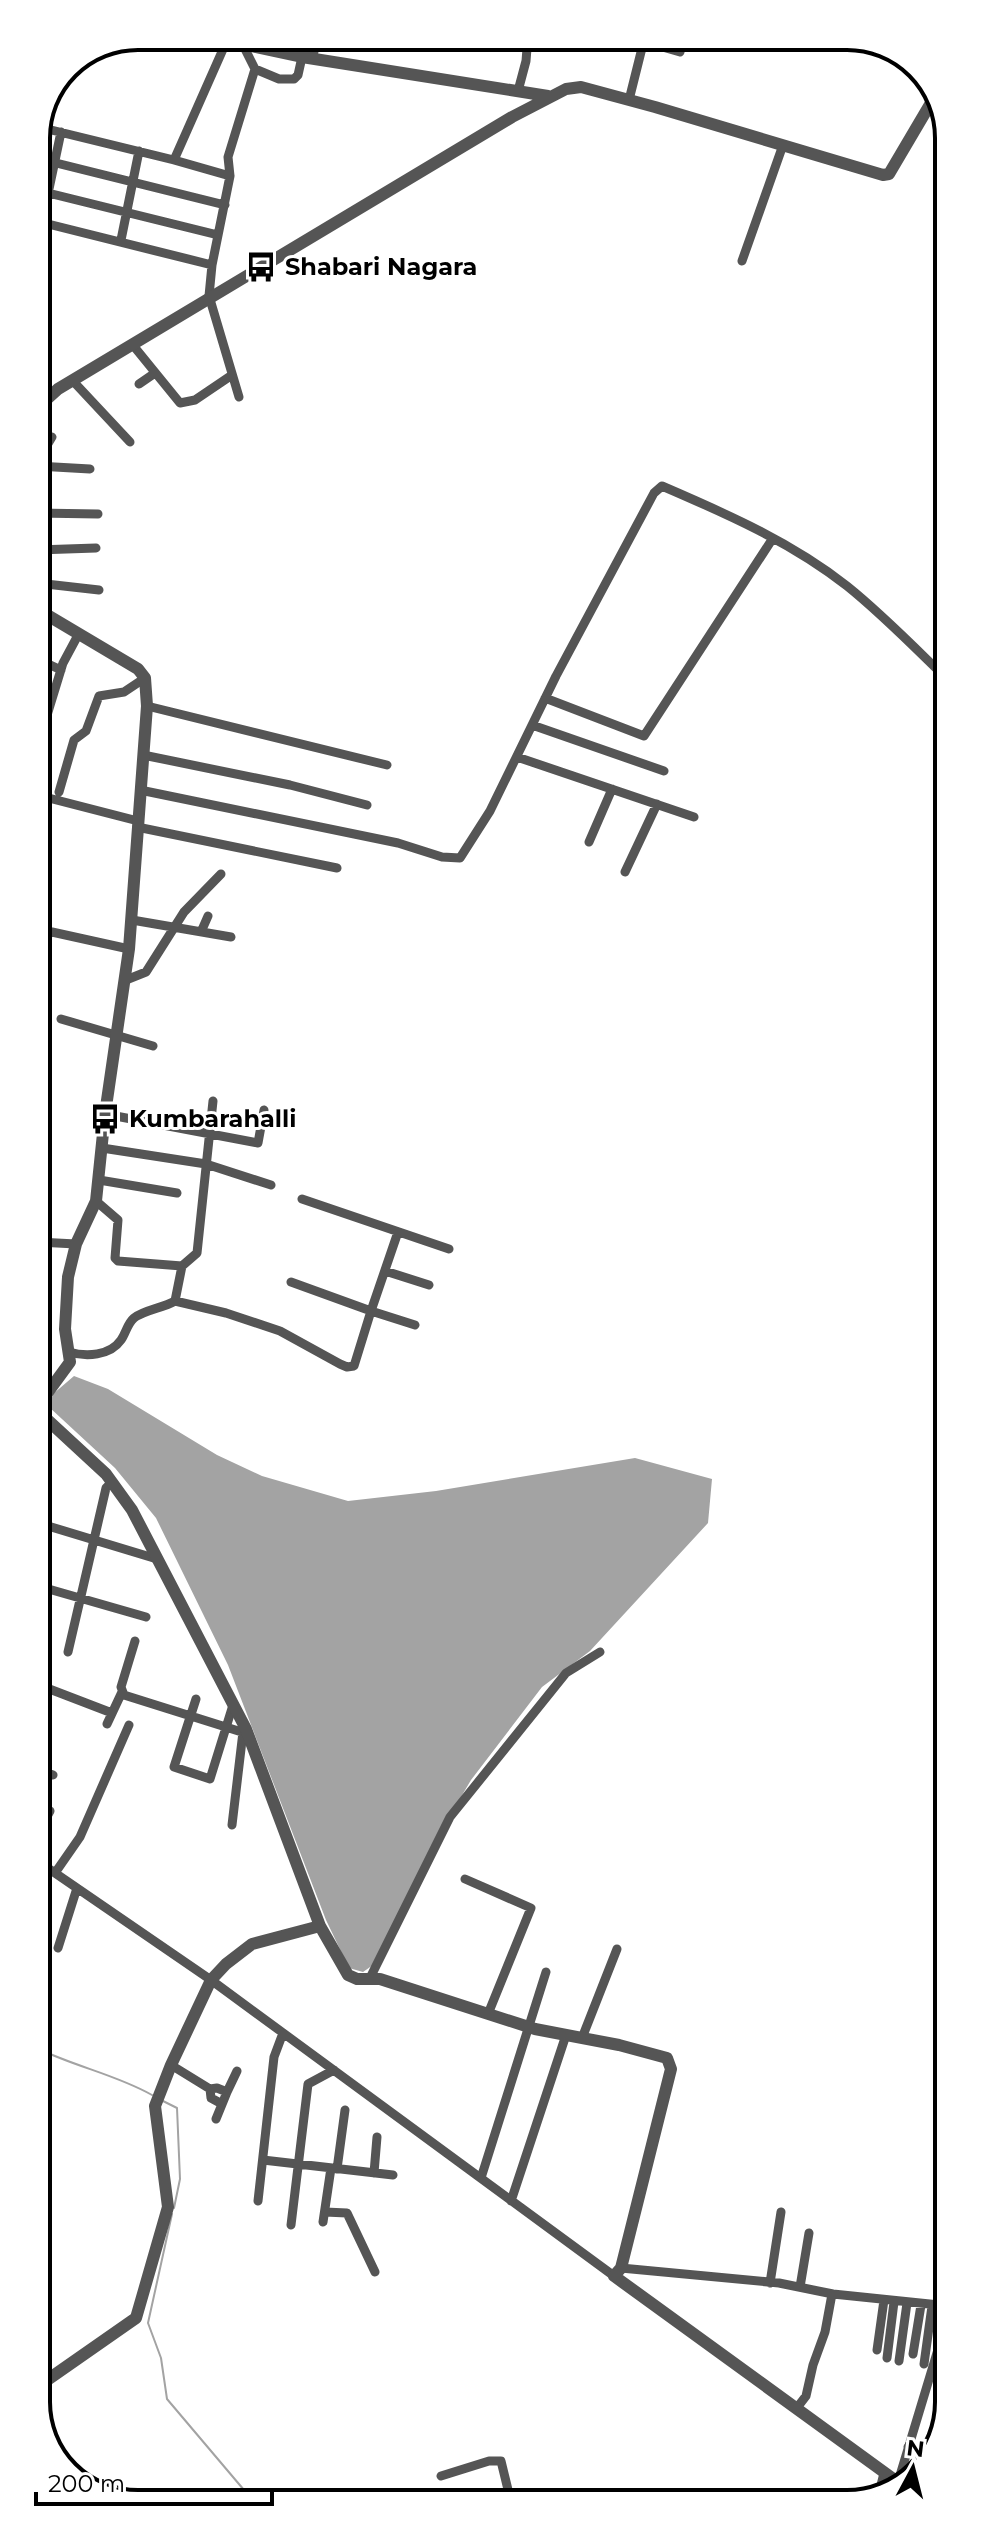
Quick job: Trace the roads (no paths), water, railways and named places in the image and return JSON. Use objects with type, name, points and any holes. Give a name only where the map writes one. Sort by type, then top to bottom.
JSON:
[{"type":"street","points":[[174,160],[221,50]]},
{"type":"street","points":[[239,397],[209,296],[230,176],[228,157],[255,69],[249,50]]},
{"type":"street","points":[[278,50],[307,58],[548,96]]},
{"type":"street","points":[[255,69],[279,79],[294,79],[311,50]]},
{"type":"street","points":[[518,91],[527,50]]},
{"type":"street","points":[[629,100],[641,50]]},
{"type":"street","points":[[50,398],[72,380],[209,296],[548,96],[572,87],[629,100],[886,175],[929,106]]},
{"type":"street","points":[[51,130],[230,176]]},
{"type":"street","points":[[50,184],[61,132]]},
{"type":"street","points":[[742,261],[783,145]]},
{"type":"street","points":[[121,240],[139,151]]},
{"type":"street","points":[[50,161],[225,205]]},
{"type":"street","points":[[50,193],[218,235]]},
{"type":"street","points":[[50,224],[212,265]]},
{"type":"street","points":[[132,344],[180,403],[185,404],[232,375]]},
{"type":"street","points":[[139,384],[155,373]]},
{"type":"street","points":[[72,380],[130,442]]},
{"type":"street","points":[[50,441],[52,437]]},
{"type":"street","points":[[50,465],[90,469]]},
{"type":"street","points":[[140,790],[460,858],[490,811],[545,698],[658,488],[662,486],[773,538],[847,586],[935,668]]},
{"type":"street","points":[[50,513],[98,514]]},
{"type":"street","points":[[545,698],[644,736],[773,538]]},
{"type":"street","points":[[50,550],[96,548]]},
{"type":"street","points":[[50,584],[99,590]]},
{"type":"street","points":[[50,617],[138,669],[145,678],[147,706],[126,980],[105,1114],[99,1180],[96,1201],[76,1244],[68,1277],[65,1329],[69,1366],[50,1389]]},
{"type":"street","points":[[50,706],[61,670],[78,635]]},
{"type":"street","points":[[50,665],[61,670]]},
{"type":"street","points":[[59,792],[74,740],[86,731],[99,696],[124,692],[145,678]]},
{"type":"street","points":[[147,706],[387,765]]},
{"type":"street","points":[[532,725],[664,771]]},
{"type":"street","points":[[143,755],[290,785],[367,805]]},
{"type":"street","points":[[517,757],[694,817]]},
{"type":"street","points":[[589,842],[612,789]]},
{"type":"street","points":[[50,799],[138,824],[337,868]]},
{"type":"street","points":[[625,872],[657,804]]},
{"type":"street","points":[[126,980],[146,972],[184,912],[221,874]]},
{"type":"street","points":[[201,932],[208,916]]},
{"type":"street","points":[[132,920],[231,937]]},
{"type":"street","points":[[50,933],[129,949]]},
{"type":"street","points":[[61,1019],[153,1046]]},
{"type":"street","points":[[175,1301],[182,1266],[197,1253],[213,1101]]},
{"type":"street","points":[[105,1114],[259,1143],[264,1110]]},
{"type":"street","points":[[102,1148],[206,1164],[271,1185]]},
{"type":"street","points":[[99,1180],[177,1193]]},
{"type":"street","points":[[302,1199],[449,1249]]},
{"type":"street","points":[[96,1201],[118,1220],[115,1258],[118,1261],[182,1266]]},
{"type":"street","points":[[69,1352],[82,1356],[107,1351],[123,1338],[135,1317],[175,1301],[226,1313],[280,1331],[347,1367],[354,1366],[398,1232]]},
{"type":"street","points":[[50,1243],[76,1244]]},
{"type":"street","points":[[385,1271],[429,1285]]},
{"type":"street","points":[[291,1282],[415,1325]]},
{"type":"street","points":[[50,1423],[112,1482],[132,1510],[233,1705],[320,1926],[348,1975],[357,1979],[391,1982],[530,2027],[667,2058],[671,2064],[618,2272]]},
{"type":"street","points":[[68,1652],[106,1488],[112,1482]]},
{"type":"street","points":[[50,1527],[157,1559]]},
{"type":"street","points":[[50,1589],[146,1617]]},
{"type":"street","points":[[107,1724],[122,1692],[135,1641]]},
{"type":"street","points":[[370,1978],[450,1817],[566,1673],[600,1652]]},
{"type":"street","points":[[50,1689],[112,1713]]},
{"type":"street","points":[[122,1692],[245,1733]]},
{"type":"street","points":[[196,1699],[174,1767],[197,1775],[211,1777],[233,1705]]},
{"type":"street","points":[[55,1873],[80,1837],[129,1725]]},
{"type":"street","points":[[232,1825],[245,1733]]},
{"type":"street","points":[[50,1870],[211,1980],[511,2201],[618,2272],[891,2478]]},
{"type":"street","points":[[465,1879],[531,1908],[488,2014]]},
{"type":"street","points":[[58,1948],[77,1888]]},
{"type":"street","points":[[50,2378],[136,2318],[168,2207],[158,2098],[211,1980],[252,1944],[320,1926]]},
{"type":"street","points":[[582,2038],[617,1949]]},
{"type":"street","points":[[481,2178],[546,1972]]},
{"type":"street","points":[[258,2201],[274,2057],[283,2033]]},
{"type":"street","points":[[511,2201],[566,2035]]},
{"type":"street","points":[[171,2065],[210,2089],[227,2092]]},
{"type":"street","points":[[291,2225],[308,2084],[334,2070]]},
{"type":"street","points":[[216,2119],[237,2071]]},
{"type":"street","points":[[210,2089],[211,2098],[222,2104]]},
{"type":"street","points":[[345,2110],[324,2217],[347,2213],[375,2272]]},
{"type":"street","points":[[374,2173],[377,2137]]},
{"type":"street","points":[[263,2160],[393,2175]]},
{"type":"street","points":[[770,2283],[781,2212]]},
{"type":"street","points":[[800,2287],[809,2233]]},
{"type":"street","points":[[618,2272],[770,2283],[932,2306],[924,2364]]},
{"type":"street","points":[[796,2409],[806,2396],[825,2332],[832,2294]]},
{"type":"street","points":[[877,2350],[889,2301]]},
{"type":"street","points":[[887,2358],[889,2301]]},
{"type":"street","points":[[899,2361],[907,2303]]},
{"type":"street","points":[[913,2354],[921,2305]]},
{"type":"street","points":[[902,2470],[935,2359]]},
{"type":"street","points":[[908,2447],[920,2451]]},
{"type":"street","points":[[441,2476],[489,2461],[501,2461],[508,2490]]},
{"type":"street","points":[[882,2483],[884,2473]]},
{"type":"waterway","points":[[50,2054],[152,2095]]},
{"type":"waterway","points":[[161,2100],[177,2108],[180,2179],[174,2208]]},
{"type":"waterway","points":[[172,2214],[148,2323],[161,2358],[167,2399],[244,2490]]},
{"type":"place","name":"Shabari Nagara","points":[[261,267]]},
{"type":"place","name":"Kumbarahalli","points":[[105,1119]]}]
